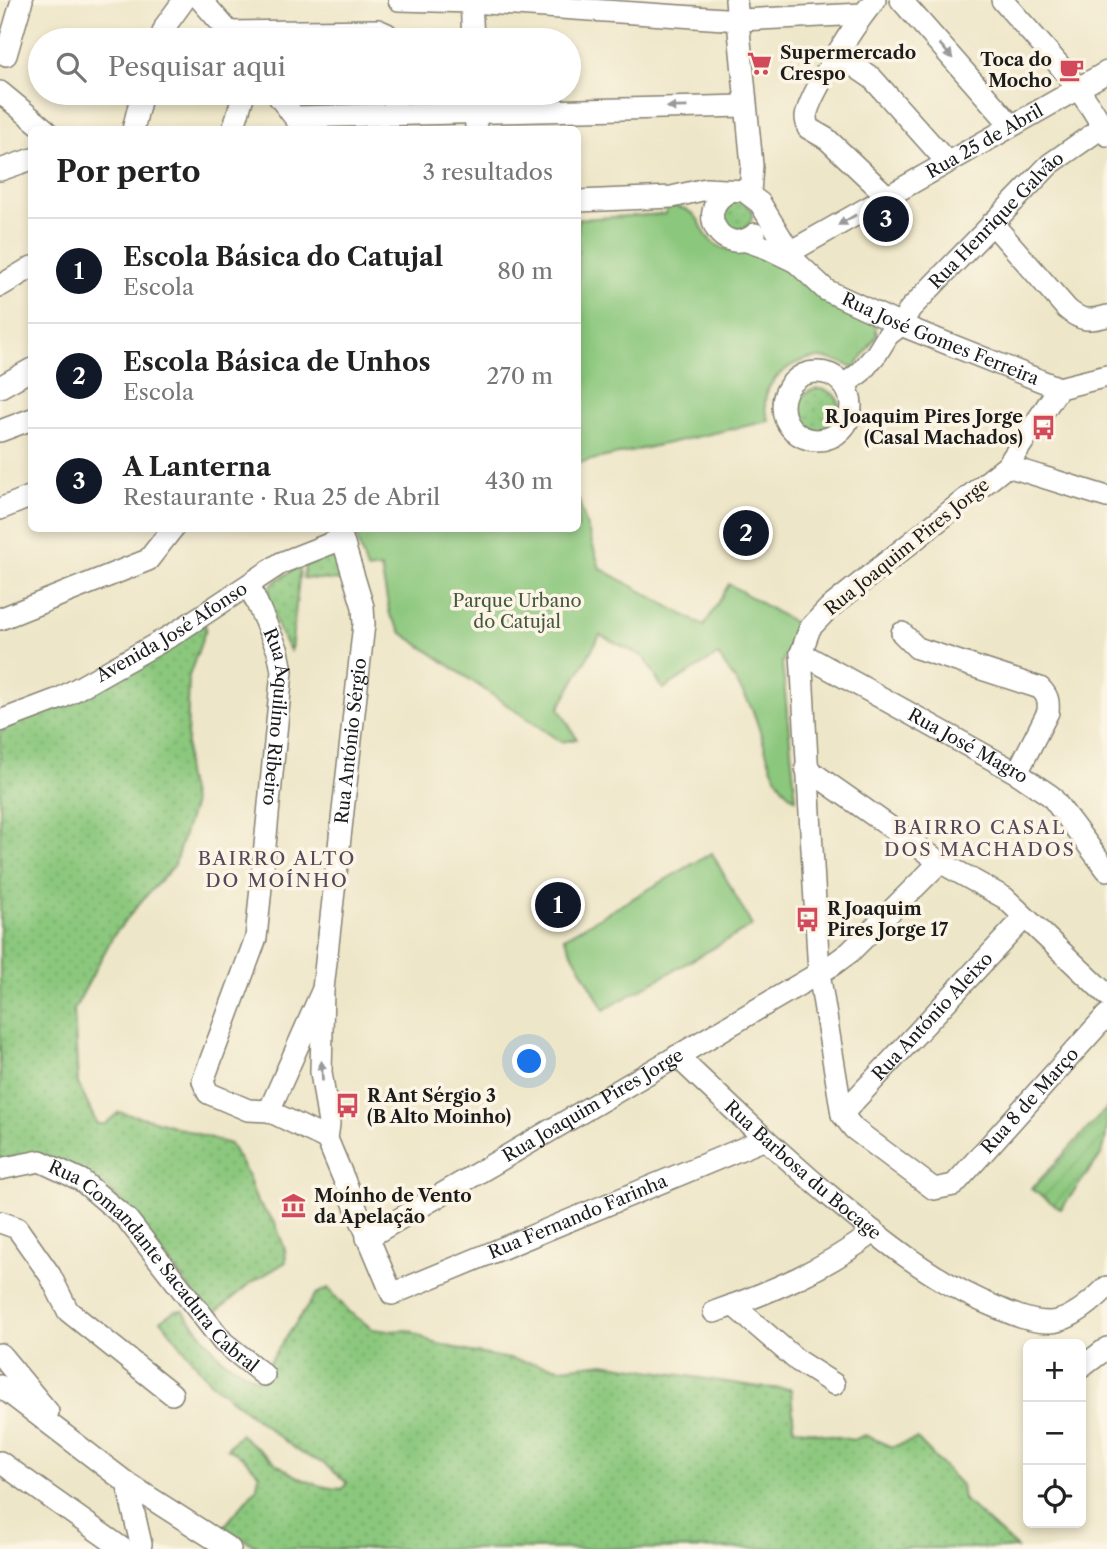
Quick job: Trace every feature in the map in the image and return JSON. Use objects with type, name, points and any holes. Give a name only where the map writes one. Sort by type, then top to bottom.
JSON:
[{"type":"street","points":[[6,55],[22,0]]},
{"type":"street","points":[[164,28],[184,0]]},
{"type":"street","points":[[201,0],[225,28]]},
{"type":"street","points":[[391,28],[399,0],[737,10],[869,7]]},
{"type":"street","points":[[901,0],[1012,125]]},
{"type":"street","points":[[1002,0],[1076,89],[1105,131]]},
{"type":"street","points":[[471,1],[472,28]]},
{"type":"street","points":[[869,7],[811,100],[805,119],[808,128],[827,139],[887,196]]},
{"type":"street","points":[[737,10],[752,165],[748,198],[762,225],[752,237],[744,240],[737,241],[722,236],[713,222],[712,215],[718,200],[748,198]]},
{"type":"street","points":[[838,55],[872,78],[947,162]]},
{"type":"street","name":"Rua 25 de Abril","points":[[793,257],[887,196],[1107,72]]},
{"type":"street","points":[[0,92],[41,126]]},
{"type":"street","points":[[134,126],[139,105]]},
{"type":"street","points":[[234,126],[240,105]]},
{"type":"street","points":[[285,105],[299,123],[384,105]]},
{"type":"street","points":[[414,105],[476,111],[745,106]]},
{"type":"street","name":"Rua Henrique Galvão","points":[[844,385],[861,372],[877,354],[888,335],[901,324],[910,309],[1050,164],[1105,131]]},
{"type":"street","points":[[0,170],[28,160]]},
{"type":"street","points":[[581,201],[672,197],[706,189],[748,198]]},
{"type":"street","points":[[672,197],[713,222]]},
{"type":"street","name":"Rua José Gomes Ferreira","points":[[748,198],[793,257],[826,290],[901,324],[1059,388],[1104,379]]},
{"type":"street","points":[[992,223],[1067,309],[1078,318],[1090,321],[1107,316]]},
{"type":"street","name":"Rua José Gomes Ferreira","points":[[744,240],[793,257]]},
{"type":"street","points":[[0,286],[28,269]]},
{"type":"street","points":[[0,387],[28,371]]},
{"type":"street","name":"Rua Joaquim Pires Jorge","points":[[842,1114],[819,973],[801,653],[810,628],[828,609],[1007,466],[1059,388]]},
{"type":"street","points":[[0,431],[28,420]]},
{"type":"street","points":[[1007,466],[1107,497]]},
{"type":"street","points":[[0,509],[28,498]]},
{"type":"street","points":[[0,619],[148,559],[170,532]]},
{"type":"street","name":"Avenida José Afonso","points":[[0,721],[61,698],[174,634],[281,563],[340,534]]},
{"type":"street","name":"Rua António Sérgio","points":[[269,1111],[323,989],[364,624],[363,607],[340,534]]},
{"type":"street","name":"Rua Aquilíno Ribeiro","points":[[249,584],[278,651],[282,671],[256,938],[203,1081],[208,1093],[248,1110],[269,1111],[327,1139]]},
{"type":"street","points":[[902,633],[917,648],[1040,688],[1047,695],[1048,712],[1017,773]]},
{"type":"street","name":"Rua José Magro","points":[[801,653],[1017,773],[1051,796],[1107,870]]},
{"type":"street","points":[[806,768],[940,862],[1004,898],[1107,995]]},
{"type":"street","points":[[819,973],[850,952],[940,862]]},
{"type":"street","name":"Rua António Aleixo","points":[[842,1114],[1024,918]]},
{"type":"street","name":"Rua Joaquim Pires Jorge","points":[[368,1238],[819,973]]},
{"type":"street","points":[[323,989],[321,1072],[329,1124],[327,1139],[368,1238]]},
{"type":"street","name":"Rua 8 de Março","points":[[842,1114],[854,1129],[934,1189],[954,1185],[1107,1015]]},
{"type":"street","name":"Rua Barbosa du Bocage","points":[[677,1056],[763,1139],[874,1232],[934,1275],[978,1301],[1025,1319],[1051,1322],[1067,1318],[1102,1292]]},
{"type":"street","name":"Rua Fernando Farinha","points":[[368,1238],[392,1294],[763,1139]]},
{"type":"street","name":"Rua Comandante Sacadura Cabral","points":[[0,1169],[40,1161],[81,1180],[127,1219],[223,1342],[264,1375]]},
{"type":"street","points":[[0,1222],[17,1228],[50,1275],[68,1311],[172,1394]]},
{"type":"street","points":[[834,1384],[724,1309],[776,1289],[815,1270],[874,1232]]},
{"type":"street","points":[[1086,1364],[1107,1348]]},
{"type":"street","points":[[0,1354],[73,1443]]},
{"type":"street","points":[[0,1385],[127,1483],[230,1549]]},
{"type":"street","points":[[0,1462],[123,1549]]},
{"type":"street","points":[[127,1483],[140,1549]]},
{"type":"green space","points":[[737,198],[752,210],[749,223],[742,229],[731,228],[721,220],[723,204]]},
{"type":"green space","points":[[666,205],[682,208],[698,219],[707,236],[717,246],[757,250],[875,324],[877,335],[855,368],[818,358],[800,362],[782,372],[766,396],[765,407],[769,421],[581,462],[581,219],[666,214]]},
{"type":"green space","points":[[819,389],[834,396],[841,411],[834,426],[819,433],[804,426],[797,411],[804,396]]},
{"type":"green space","name":"Parque Urbano do Catujal","points":[[581,508],[600,568],[704,626],[729,584],[798,625],[782,663],[796,799],[779,782],[751,707],[718,655],[663,689],[644,657],[600,635],[559,708],[577,739],[561,742],[402,633],[390,615],[381,568],[367,570],[355,532],[581,532]]},
{"type":"green space","points":[[330,556],[344,581],[303,578],[305,565]]},
{"type":"green space","points":[[299,567],[291,651],[275,619],[269,592],[277,580]]},
{"type":"green space","points":[[205,624],[206,629],[189,676],[186,773],[193,806],[174,866],[113,936],[74,1010],[78,1084],[97,1124],[105,1124],[119,1112],[230,1144],[248,1176],[257,1202],[275,1223],[285,1249],[286,1262],[251,1283],[211,1316],[131,1213],[107,1188],[77,1168],[39,1155],[0,1159],[0,731]]},
{"type":"green space","points":[[712,853],[752,926],[604,1010],[564,938]]},
{"type":"green space","points":[[1107,1108],[1106,1138],[1100,1157],[1061,1209],[1031,1189]]},
{"type":"green space","points":[[328,1288],[348,1311],[373,1329],[409,1330],[431,1342],[471,1352],[561,1368],[603,1363],[759,1387],[791,1389],[794,1428],[853,1440],[865,1435],[892,1447],[917,1439],[961,1485],[963,1499],[1017,1548],[261,1549],[223,1528],[257,1487],[259,1474],[244,1458],[227,1448],[240,1434],[275,1462],[313,1484],[342,1489],[347,1483],[323,1463],[301,1453],[210,1382],[161,1320],[174,1311],[182,1310],[221,1358],[257,1380],[316,1294]]},
{"type":"place","name":"Supermercado Crespo","points":[[760,63]]},
{"type":"place","name":"Toca do Mocho","points":[[1072,70]]},
{"type":"place","name":"A Lanterna","points":[[886,219]]},
{"type":"place","name":"R Joaquim Pires Jorge (Casal Machados)","points":[[1043,427]]},
{"type":"place","name":"Escola Básica de Unhos","points":[[746,533]]},
{"type":"place","name":"Escola Básica do Catujal","points":[[558,905]]},
{"type":"place","name":"R Joaquim Pires Jorge 17","points":[[807,919]]},
{"type":"place","name":"R Ant Sérgio 3 (B Alto Moinho)","points":[[347,1106]]},
{"type":"place","name":"Moínho de Vento da Apelação","points":[[294,1206]]},
{"type":"district","name":"BAIRRO CASAL DOS MACHADOS","points":[[980,838]]},
{"type":"district","name":"BAIRRO ALTO DO MOÍNHO","points":[[277,869]]}]
